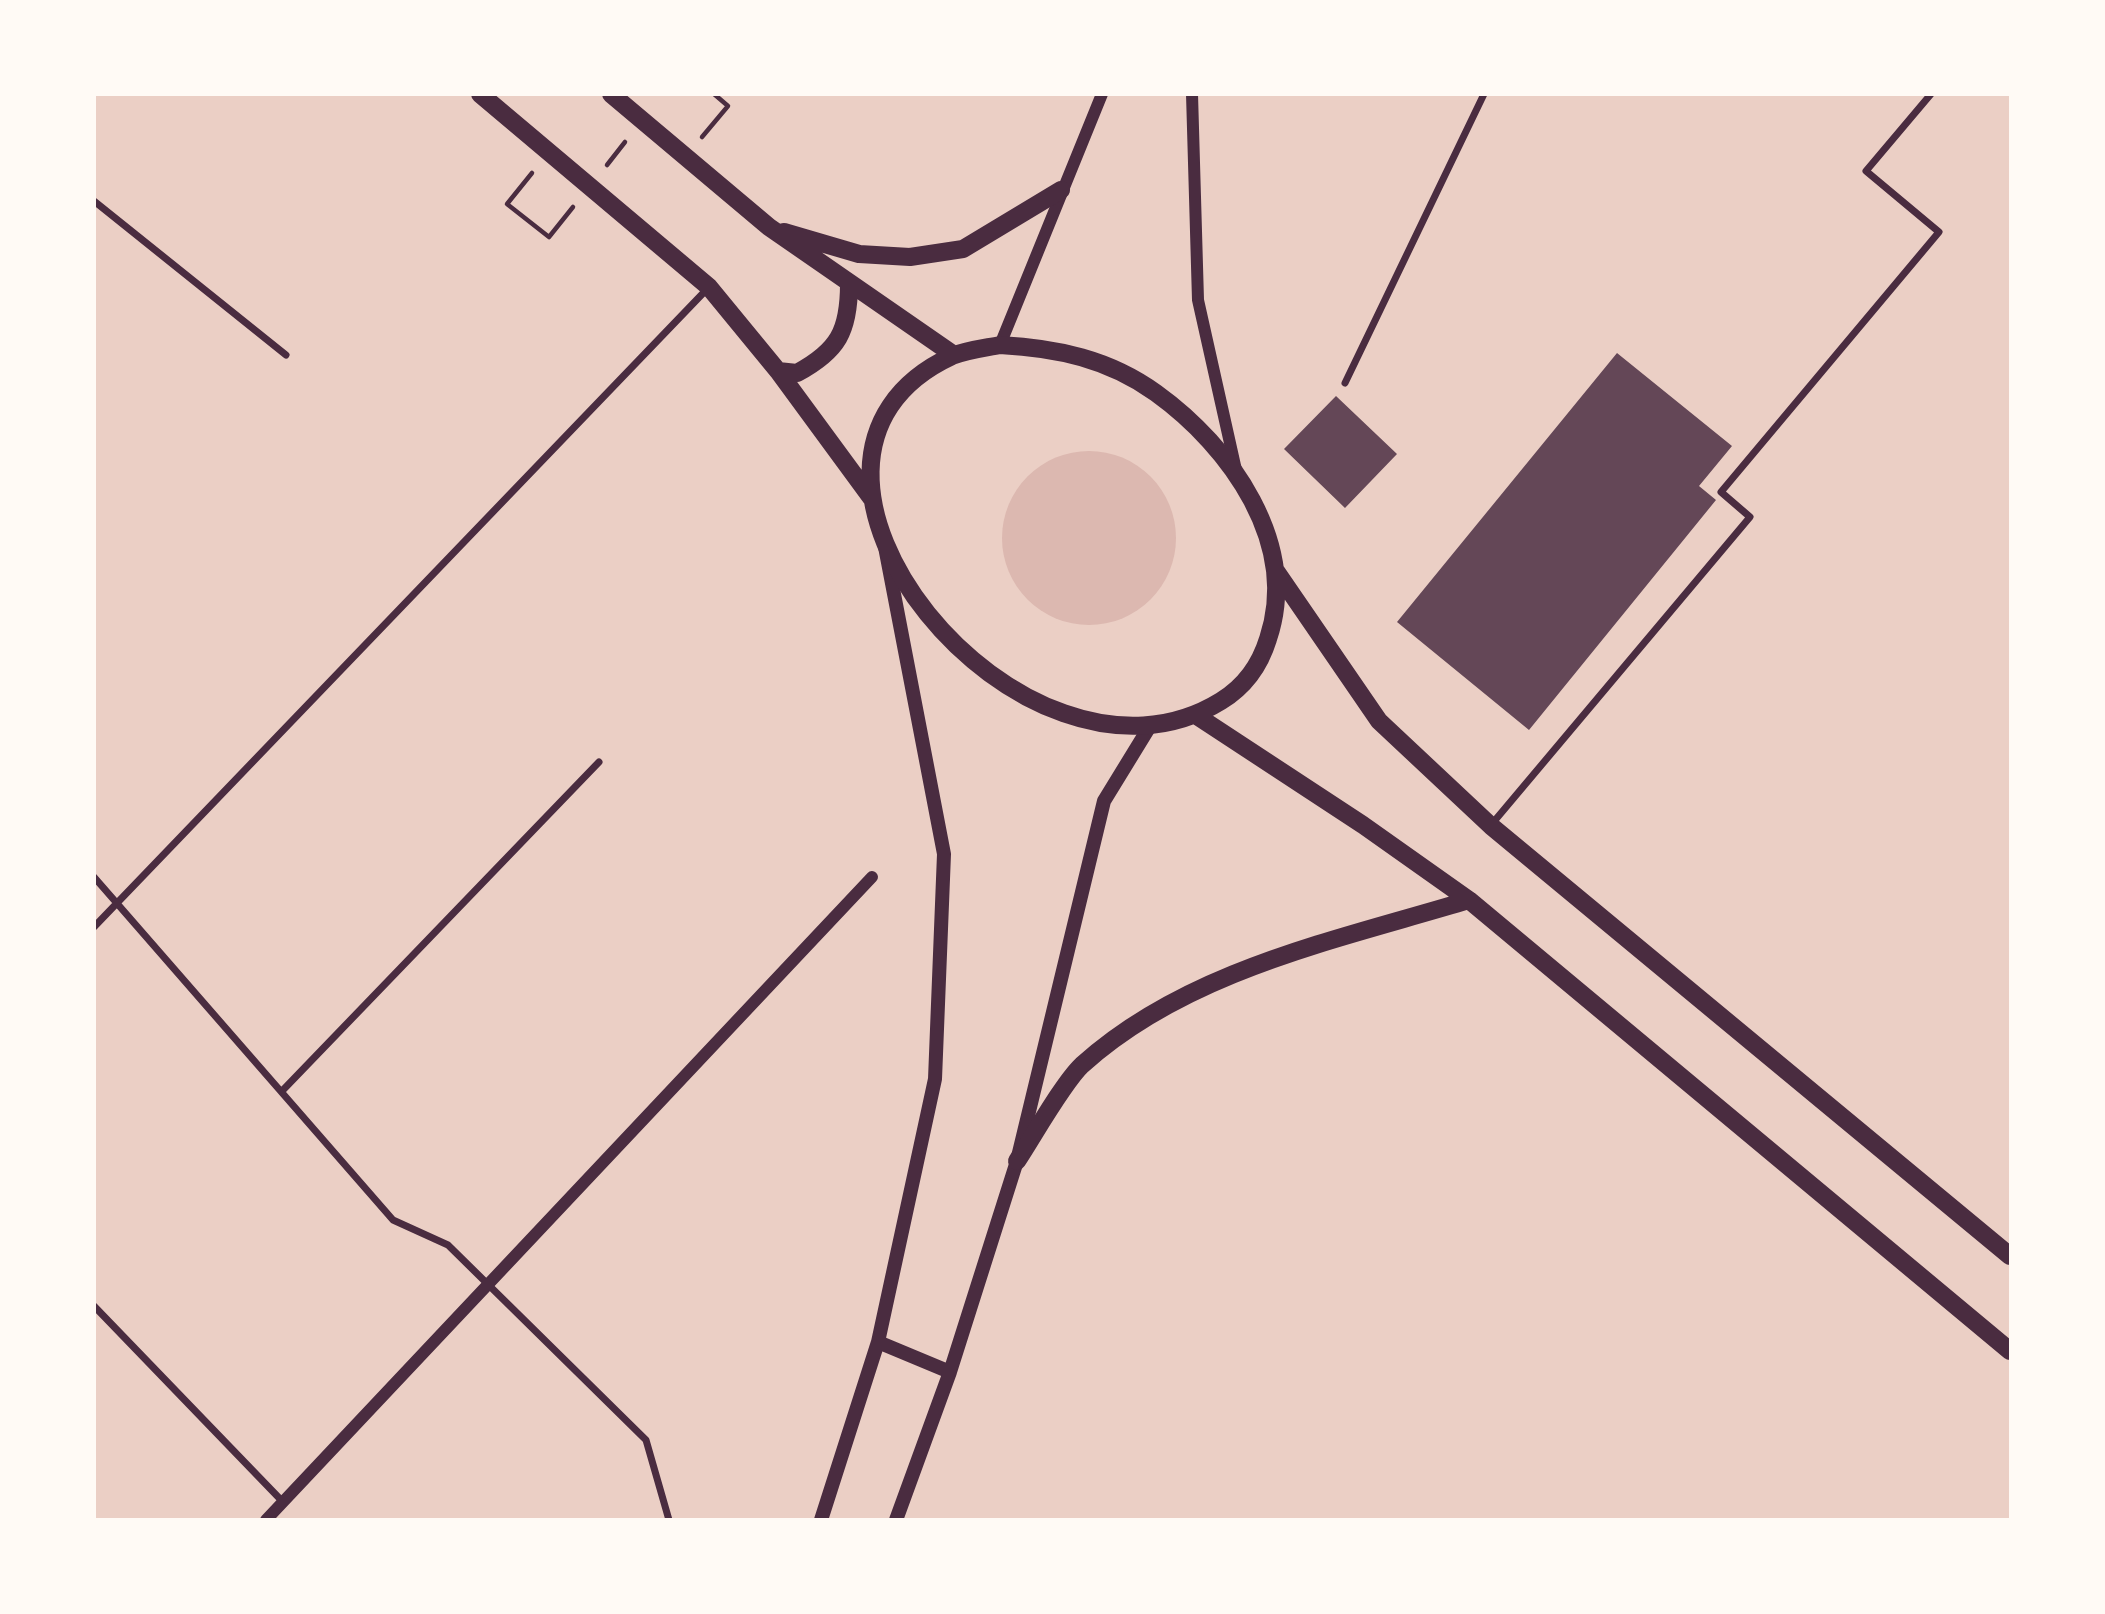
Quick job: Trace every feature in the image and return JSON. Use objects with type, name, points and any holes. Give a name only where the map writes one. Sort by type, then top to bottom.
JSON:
[{"type":"main road","points":[[480,94],[709,287],[778,372],[872,499]]},
{"type":"main road","points":[[611,94],[769,227],[954,355]]},
{"type":"main road","points":[[769,227],[859,254],[910,257],[963,249],[1061,190]]},
{"type":"main road","points":[[778,372],[797,373],[833,349],[849,310],[849,284]]},
{"type":"main road","points":[[821,1520],[878,1342],[935,1079],[944,854],[885,546],[872,499],[874,451],[888,410],[916,377],[954,355],[1000,345],[1050,348],[1103,364],[1144,386],[1200,428],[1237,474],[1264,524],[1276,571],[1275,618],[1262,660],[1234,693],[1197,716],[1150,726],[1100,723],[1046,706],[995,678],[949,641],[912,596],[885,546]]},
{"type":"main road","points":[[1276,571],[1379,721],[1491,826],[2011,1256]]},
{"type":"main road","points":[[1197,716],[1363,825],[1469,900],[2011,1351]]},
{"type":"main road","points":[[896,1520],[950,1372],[1017,1161],[1104,801],[1150,726]]},
{"type":"main road","points":[[1017,1161],[1080,1066],[1164,1005],[1286,956],[1469,900]]},
{"type":"main road","points":[[878,1342],[950,1372]]},
{"type":"street","points":[[1000,345],[1102,94]]},
{"type":"street","points":[[1192,94],[1198,300],[1237,474]]},
{"type":"street","points":[[1345,383],[1484,94]]},
{"type":"street","points":[[1491,826],[1750,517],[1721,492],[1939,232],[1866,171],[1931,94]]},
{"type":"street","points":[[94,201],[286,355]]},
{"type":"street","points":[[94,927],[709,287]]},
{"type":"street","points":[[283,1090],[600,762]]},
{"type":"street","points":[[94,877],[283,1090],[393,1220],[448,1245],[646,1440],[669,1520]]},
{"type":"street","points":[[266,1520],[872,877]]},
{"type":"street","points":[[94,1306],[283,1502]]},
{"type":"path","points":[[685,157],[728,106],[714,94]]},
{"type":"path","points":[[548,152],[507,204],[549,237]]},
{"type":"shaded area","points":[[94,95],[2010,95],[2010,1519],[95,1519]]},
{"type":"shaded area","points":[[1089,451],[1122,457],[1151,476],[1170,505],[1176,538],[1170,571],[1151,600],[1122,619],[1089,625],[1056,619],[1027,600],[1008,571],[1002,538],[1008,505],[1027,476],[1056,457]]},
{"type":"building","points":[[1617,353],[1732,446],[1699,486],[1716,500],[1529,730],[1397,622]]},
{"type":"building","points":[[1336,396],[1397,454],[1345,508],[1284,449]]}]
